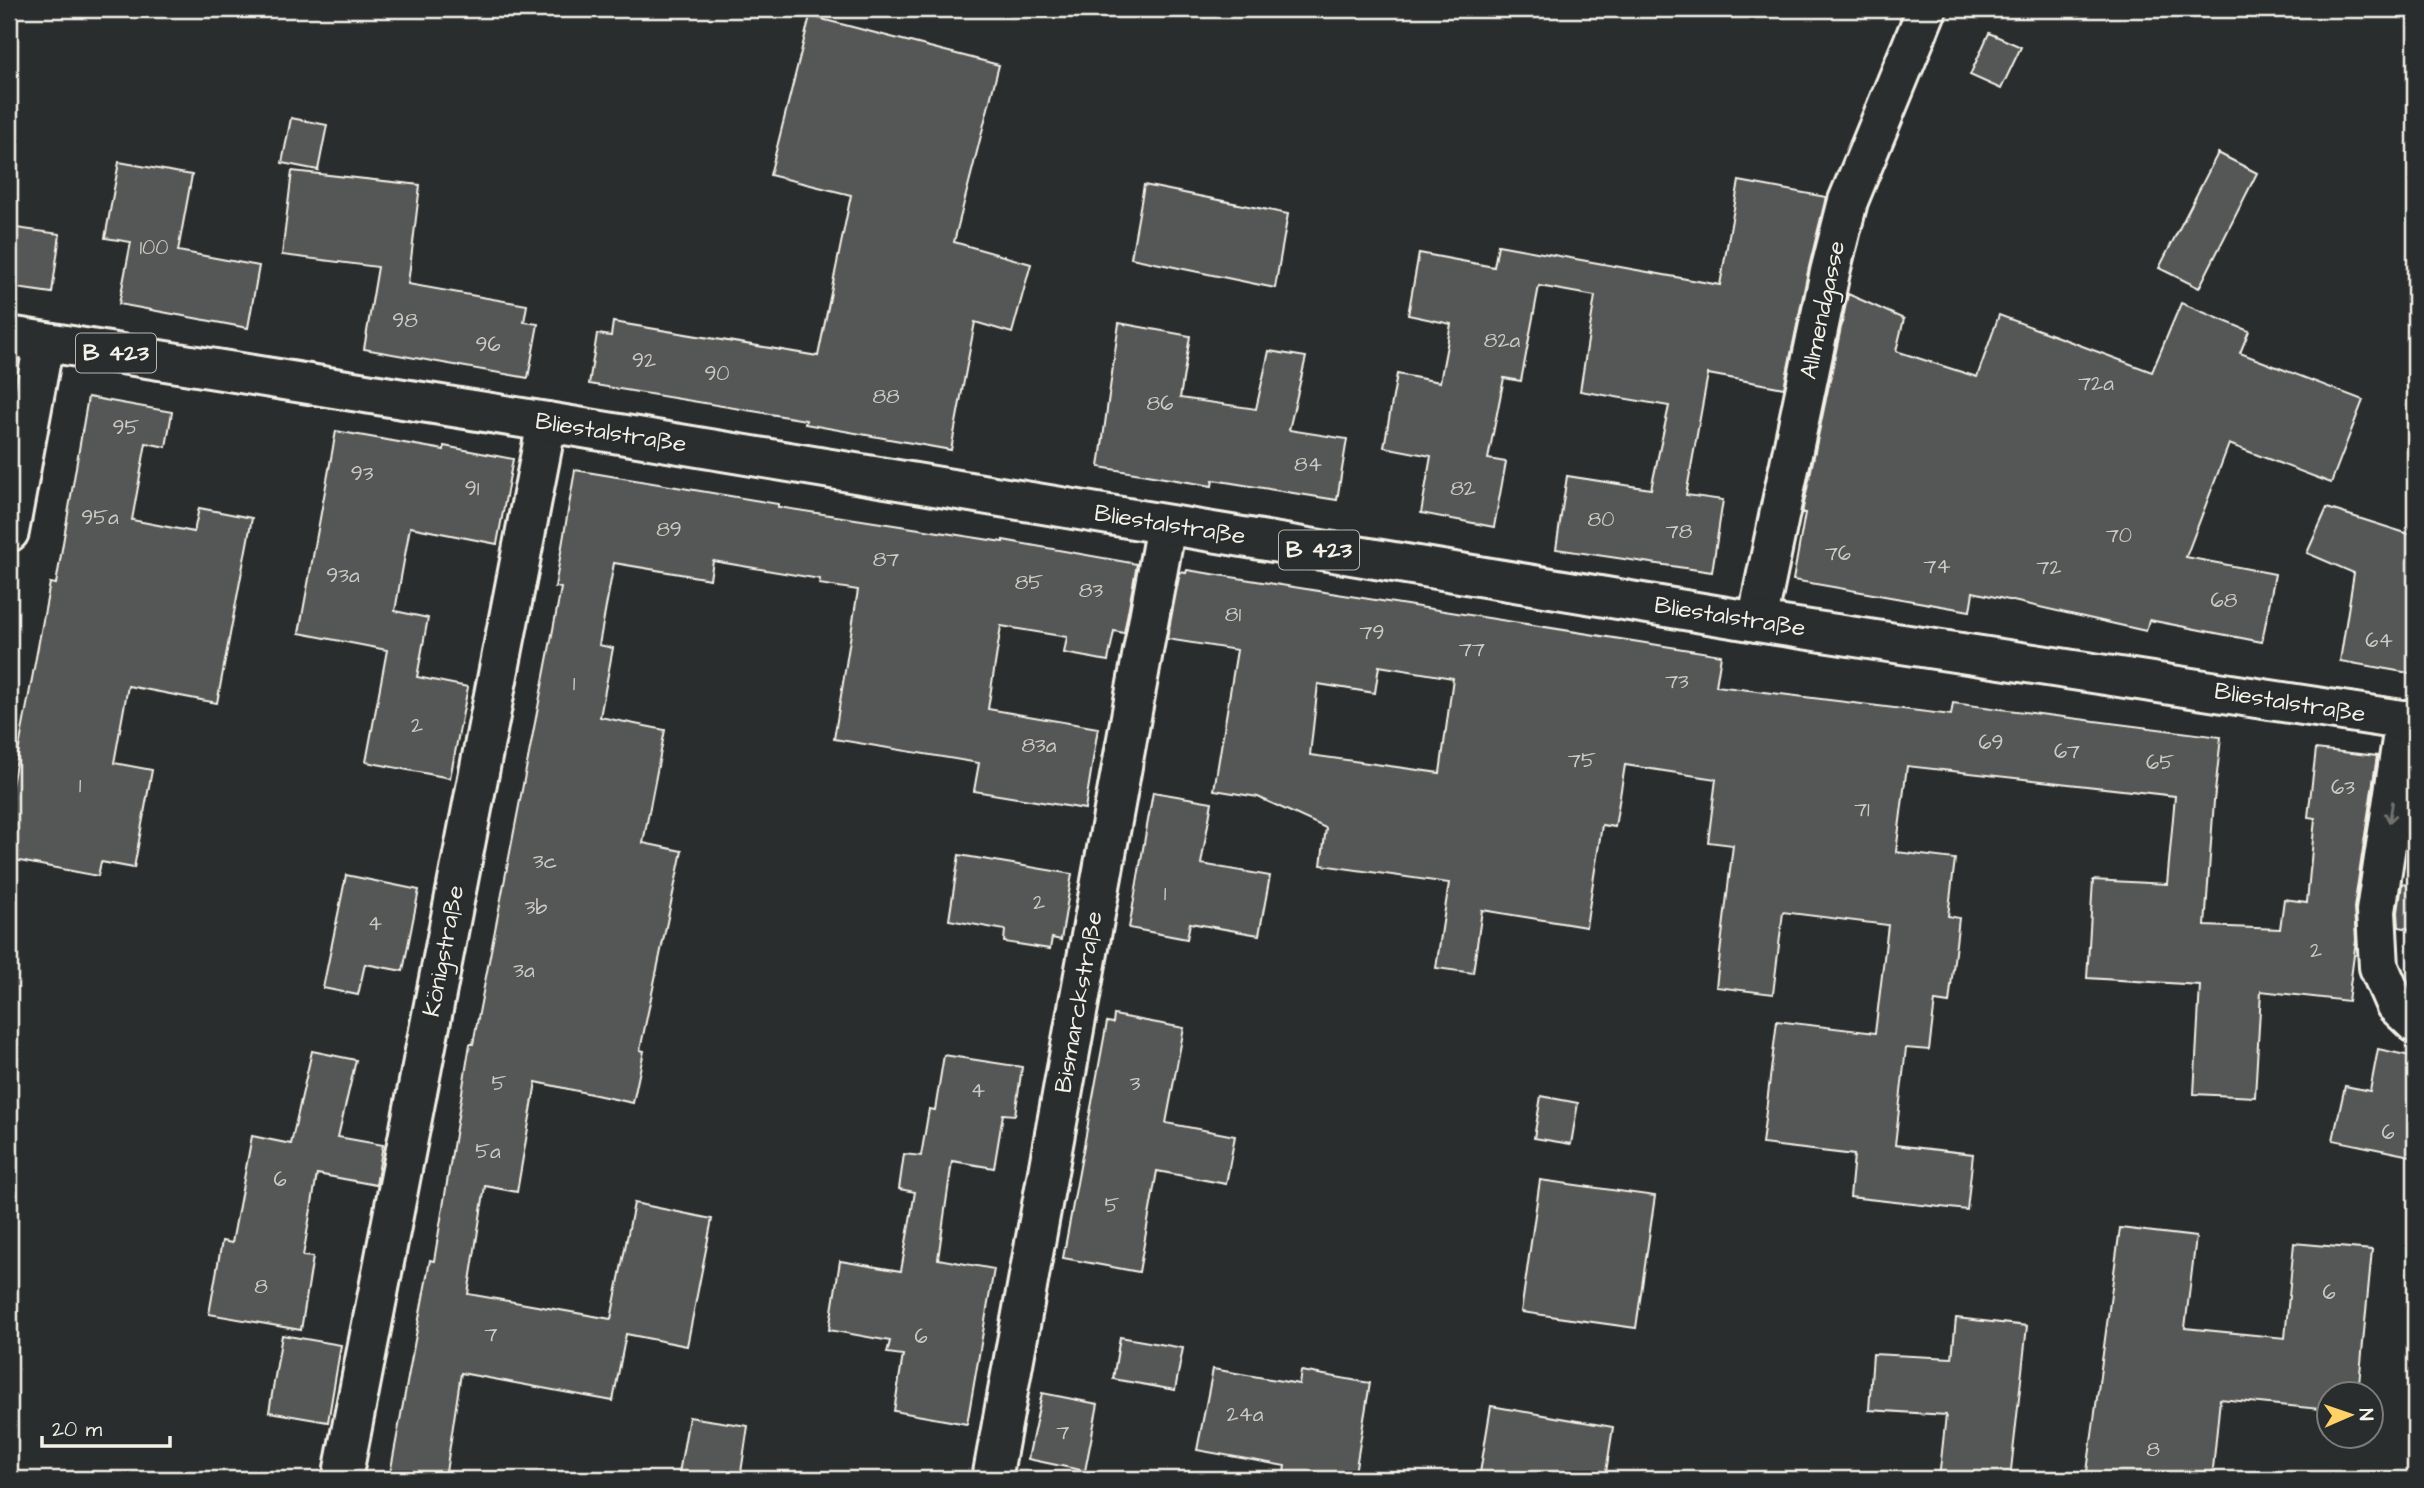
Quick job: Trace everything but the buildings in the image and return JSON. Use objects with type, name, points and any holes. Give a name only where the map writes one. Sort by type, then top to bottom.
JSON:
[{"type":"street","name":"Allmendgasse","points":[[1757,622],[1830,272],[1848,201],[1927,9]]},
{"type":"street","name":"Bliestalstraße","points":[[26,339],[547,422],[1757,622],[2410,721]]},
{"type":"street","points":[[9,532],[26,339]]},
{"type":"street","name":"Königstraße","points":[[342,1479],[547,422]]},
{"type":"street","name":"Bismarckstraße","points":[[992,1479],[1166,525]]},
{"type":"street","points":[[2410,721],[2376,911],[2379,967],[2395,1004],[2415,1023]]}]
